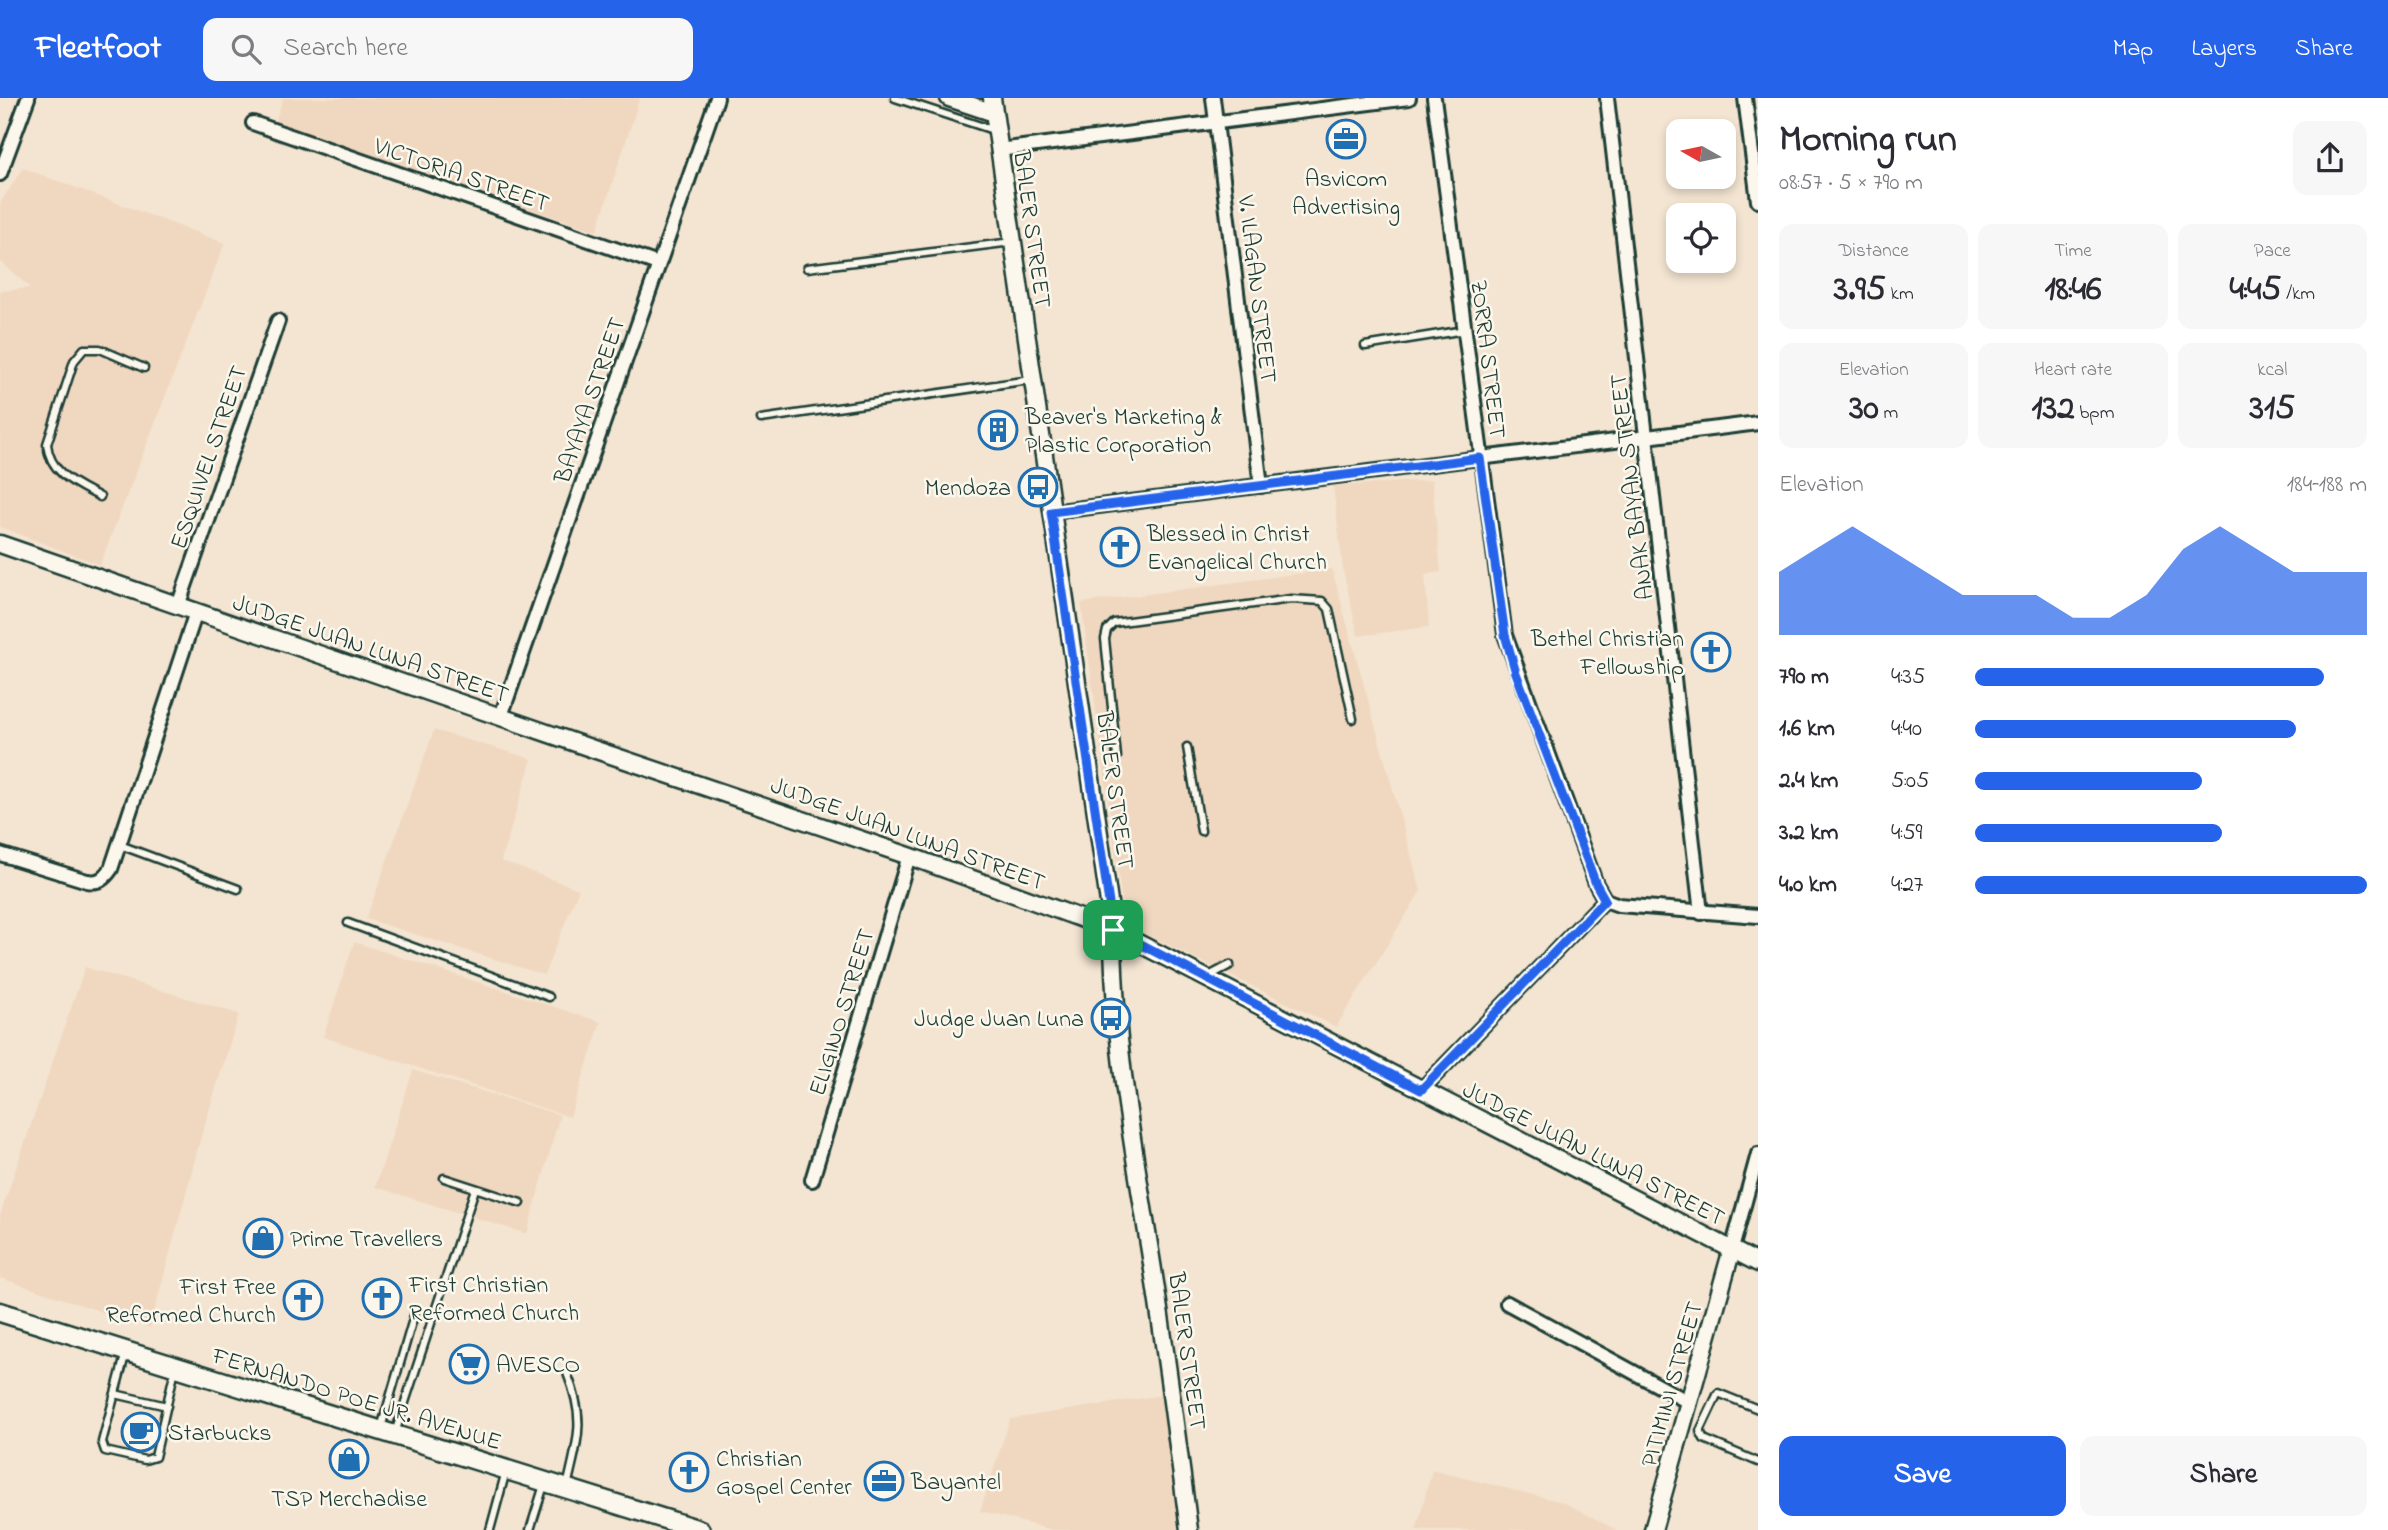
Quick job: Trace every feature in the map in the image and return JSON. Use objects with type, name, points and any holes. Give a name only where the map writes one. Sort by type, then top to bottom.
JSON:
[{"type":"main road","name":"FERNANDO POE JR. AVENUE","points":[[0,1312],[701,1530]]},
{"type":"street","points":[[0,174],[28,98]]},
{"type":"street","name":"BAYAYA STREET","points":[[501,716],[717,98]]},
{"type":"street","points":[[949,98],[993,105]]},
{"type":"street","name":"V. ILAGAN STREET","points":[[1213,98],[1261,486]]},
{"type":"street","points":[[998,150],[1409,98]]},
{"type":"street","name":"ZORRA STREET","points":[[1434,98],[1505,635],[1516,673],[1596,884],[1605,900]]},
{"type":"street","name":"ANAK BAYAN STREET","points":[[1607,98],[1701,913]]},
{"type":"street","points":[[1745,98],[1758,201]]},
{"type":"street","name":"BALER STREET","points":[[993,105],[1051,512],[1094,761],[1113,930],[1115,1002],[1172,1386],[1189,1530]]},
{"type":"street","name":"VICTORIA STREET","points":[[253,123],[658,264]]},
{"type":"street","name":"ESQUIVEL STREET","points":[[178,606],[278,321]]},
{"type":"street","points":[[1051,512],[1758,423]]},
{"type":"street","name":"JUDGE JUAN LUNA STREET","points":[[0,544],[909,856],[1113,930],[1758,1263]]},
{"type":"street","points":[[0,854],[96,883],[111,869],[195,612]]},
{"type":"street","name":"ELIGINO STREET","points":[[812,1180],[909,856]]},
{"type":"street","points":[[1421,1090],[1605,900],[1619,905],[1758,916]]},
{"type":"street","points":[[1732,1249],[1758,1154]]},
{"type":"street","name":"PITIMINI STREET","points":[[1653,1530],[1732,1249]]},
{"type":"street","points":[[1507,1303],[1690,1403]]},
{"type":"lane","points":[[895,98],[996,131]]},
{"type":"lane","points":[[807,268],[1012,242]]},
{"type":"lane","points":[[1365,346],[1465,330]]},
{"type":"lane","points":[[100,498],[58,472],[49,458],[47,444],[74,360],[84,349],[100,349],[144,368]]},
{"type":"lane","points":[[761,419],[1032,380]]},
{"type":"lane","points":[[1117,757],[1105,639],[1107,630],[1114,623],[1291,599],[1322,601],[1329,609],[1353,719]]},
{"type":"lane","points":[[1187,747],[1201,831]]},
{"type":"lane","points":[[120,845],[238,889]]},
{"type":"lane","points":[[348,923],[549,998]]},
{"type":"lane","points":[[1205,978],[1230,965]]},
{"type":"lane","points":[[444,1178],[521,1203]]},
{"type":"lane","points":[[387,1433],[475,1189]]},
{"type":"lane","points":[[387,1433],[415,1312]]},
{"type":"lane","points":[[126,1351],[102,1446],[105,1451],[145,1460],[155,1457],[176,1367]]},
{"type":"lane","points":[[567,1373],[579,1402],[581,1426],[567,1488]]},
{"type":"lane","points":[[1758,1409],[1718,1393],[1700,1431],[1704,1439],[1758,1462]]},
{"type":"lane","points":[[115,1394],[167,1406]]},
{"type":"lane","points":[[1690,1403],[1707,1412]]},
{"type":"lane","points":[[490,1530],[507,1470]]},
{"type":"lane","points":[[530,1530],[545,1481]]},
{"type":"shaded area","points":[[283,98],[640,98],[597,231],[274,125]]},
{"type":"shaded area","points":[[23,168],[225,243],[100,565],[0,527],[0,291],[30,288],[0,261],[0,203]]},
{"type":"shaded area","points":[[1432,480],[1441,572],[1425,575],[1429,627],[1358,636],[1343,570],[1333,486]]},
{"type":"shaded area","points":[[1332,569],[1421,891],[1336,1027],[1125,924],[1081,603]]},
{"type":"shaded area","points":[[434,730],[532,759],[501,861],[579,889],[544,975],[366,919]]},
{"type":"shaded area","points":[[354,942],[601,1022],[570,1117],[323,1037]]},
{"type":"shaded area","points":[[85,967],[239,1014],[201,1137],[150,1328],[0,1278],[0,1215]]},
{"type":"shaded area","points":[[413,1070],[560,1115],[527,1234],[375,1187]]},
{"type":"shaded area","points":[[1162,1395],[1178,1530],[1052,1530],[980,1511],[1010,1419]]},
{"type":"shaded area","points":[[1432,1470],[1563,1502],[1617,1530],[1416,1530]]},
{"type":"place","name":"Asvicom Advertising","points":[[1346,139]]},
{"type":"place","name":"Beaver's Marketing & Plastic Corporation","points":[[998,430]]},
{"type":"place","name":"Mendoza","points":[[1038,487]]},
{"type":"place","name":"Blessed in Christ Evangelical Church","points":[[1120,547]]},
{"type":"place","name":"Bethel Christian Fellowship","points":[[1711,652]]},
{"type":"place","name":"Judge Juan Luna","points":[[1111,1018]]},
{"type":"place","name":"Prime Travellers","points":[[263,1238]]},
{"type":"place","name":"First Christian Reformed Church","points":[[382,1298]]},
{"type":"place","name":"First Free Reformed Church","points":[[303,1300]]},
{"type":"place","name":"AVESCO","points":[[469,1364]]},
{"type":"place","name":"Starbucks","points":[[141,1432]]},
{"type":"place","name":"TSP Merchadise","points":[[349,1459]]},
{"type":"place","name":"Christian Gospel Center","points":[[689,1472]]},
{"type":"place","name":"Bayantel","points":[[884,1481]]},
{"type":"route","points":[[1480,458],[1505,635],[1516,673],[1569,806],[1596,884],[1605,900],[1421,1090],[1113,930],[1051,512],[1480,458]]}]
